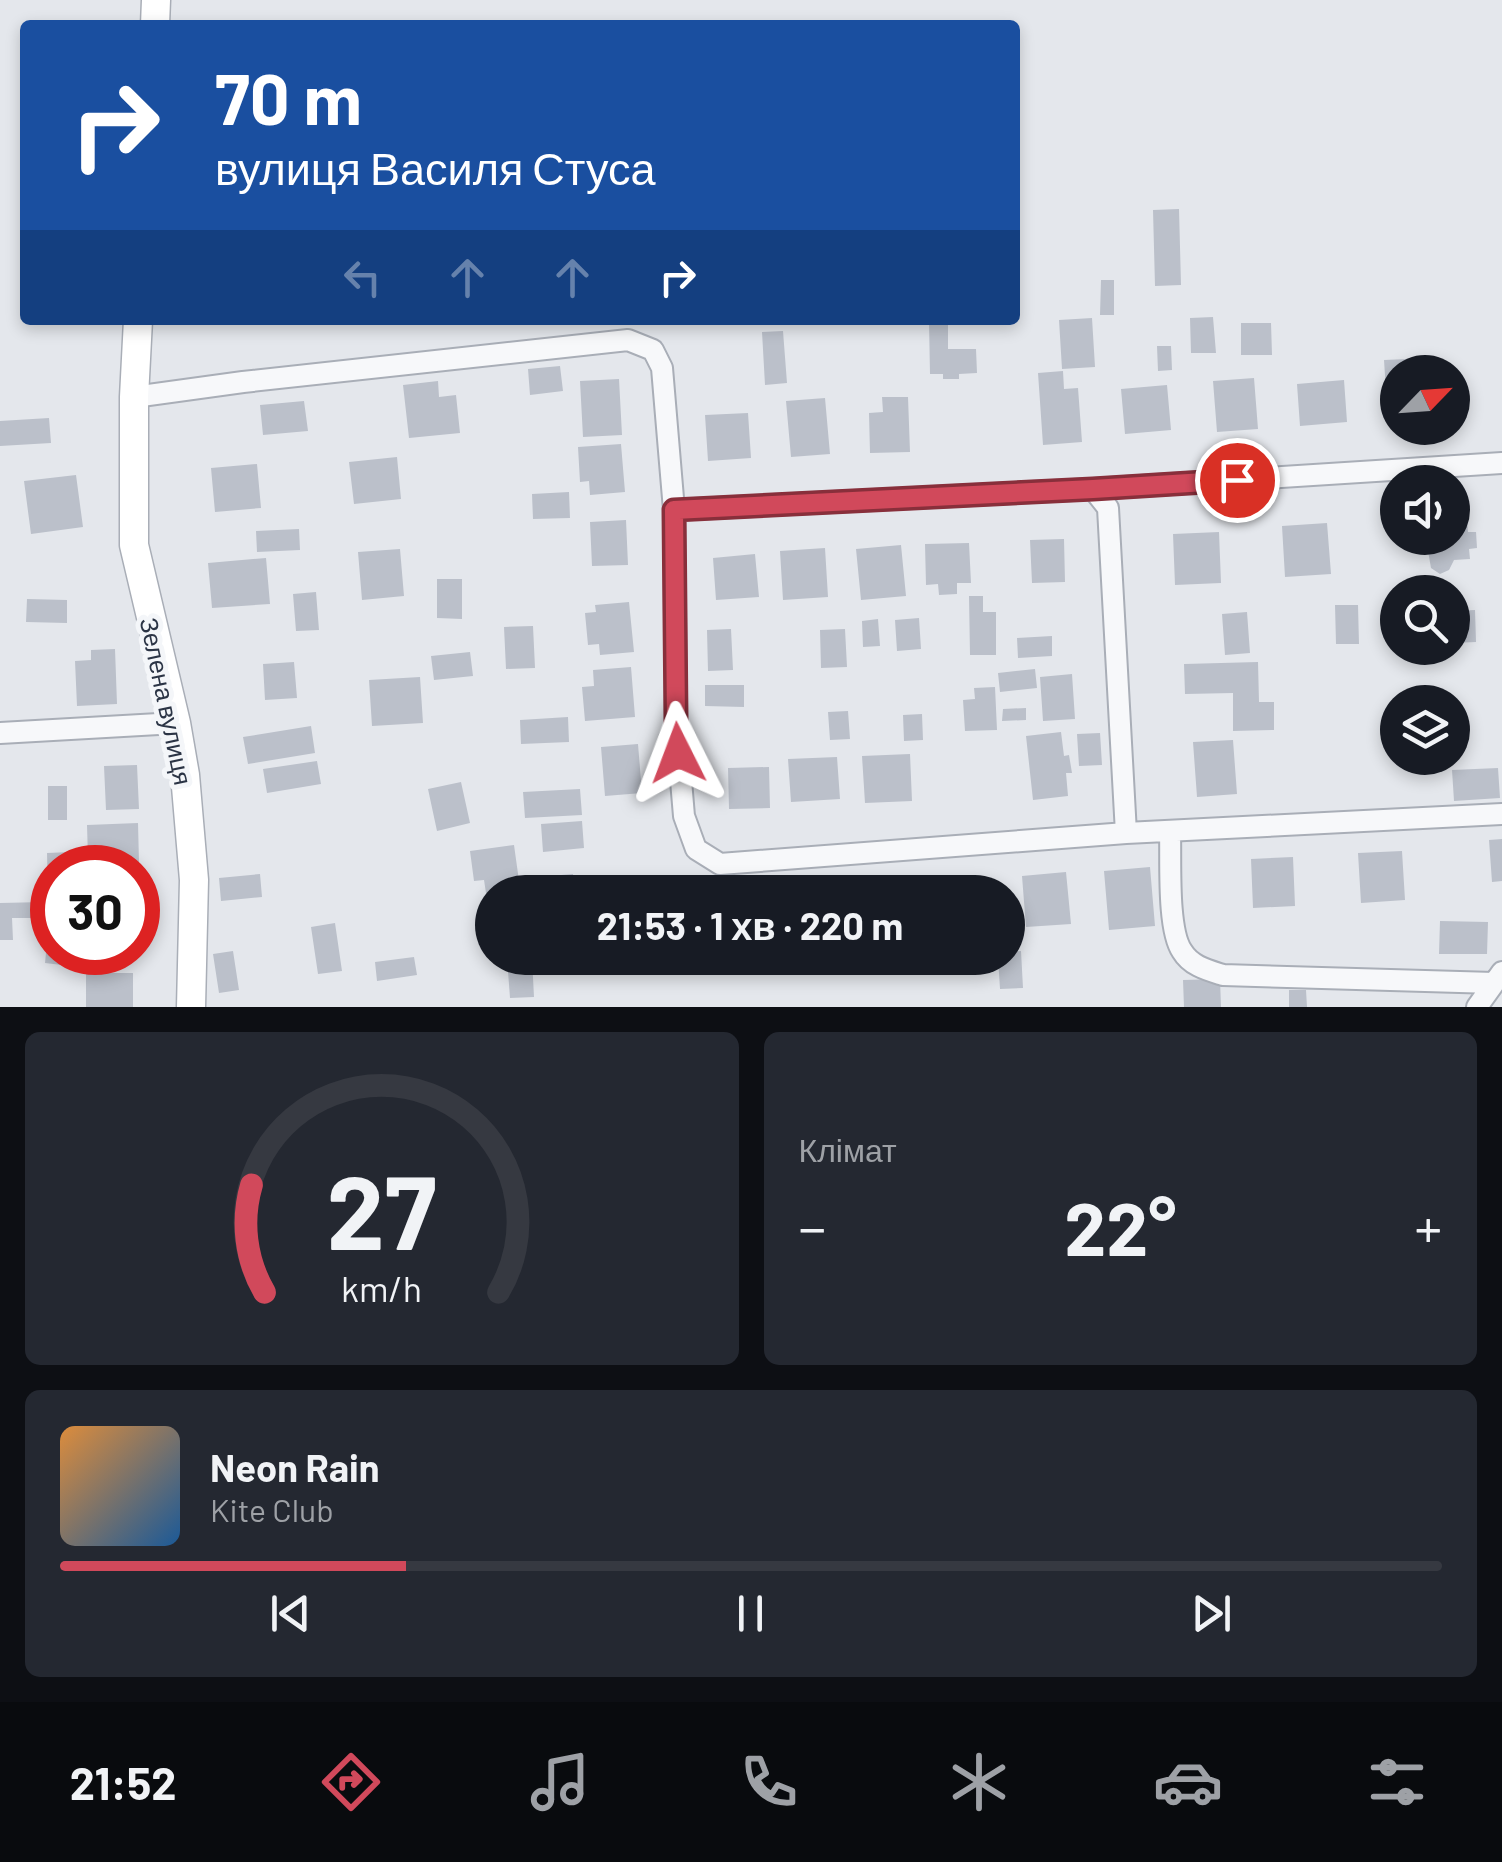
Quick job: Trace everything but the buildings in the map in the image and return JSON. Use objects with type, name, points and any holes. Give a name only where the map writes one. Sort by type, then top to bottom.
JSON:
[{"type":"street","name":"Зелена вулиця","points":[[138,325],[134,545],[185,775],[194,880],[190,1007]]},
{"type":"street","points":[[134,397],[628,340],[653,350],[662,368],[674,510],[676,721],[684,816],[696,849],[720,864],[1126,833],[1502,814]]},
{"type":"street","points":[[674,510],[1502,463]]},
{"type":"street","points":[[1108,508],[1128,487]]},
{"type":"street","points":[[1093,489],[1108,508],[1126,833]]},
{"type":"street","points":[[0,733],[176,723]]},
{"type":"street","points":[[1170,831],[1174,931],[1182,952],[1200,968],[1222,975],[1498,978]]},
{"type":"street","points":[[1476,1007],[1498,978]]},
{"type":"route","points":[[678,753],[674,510],[1237,480]]}]
